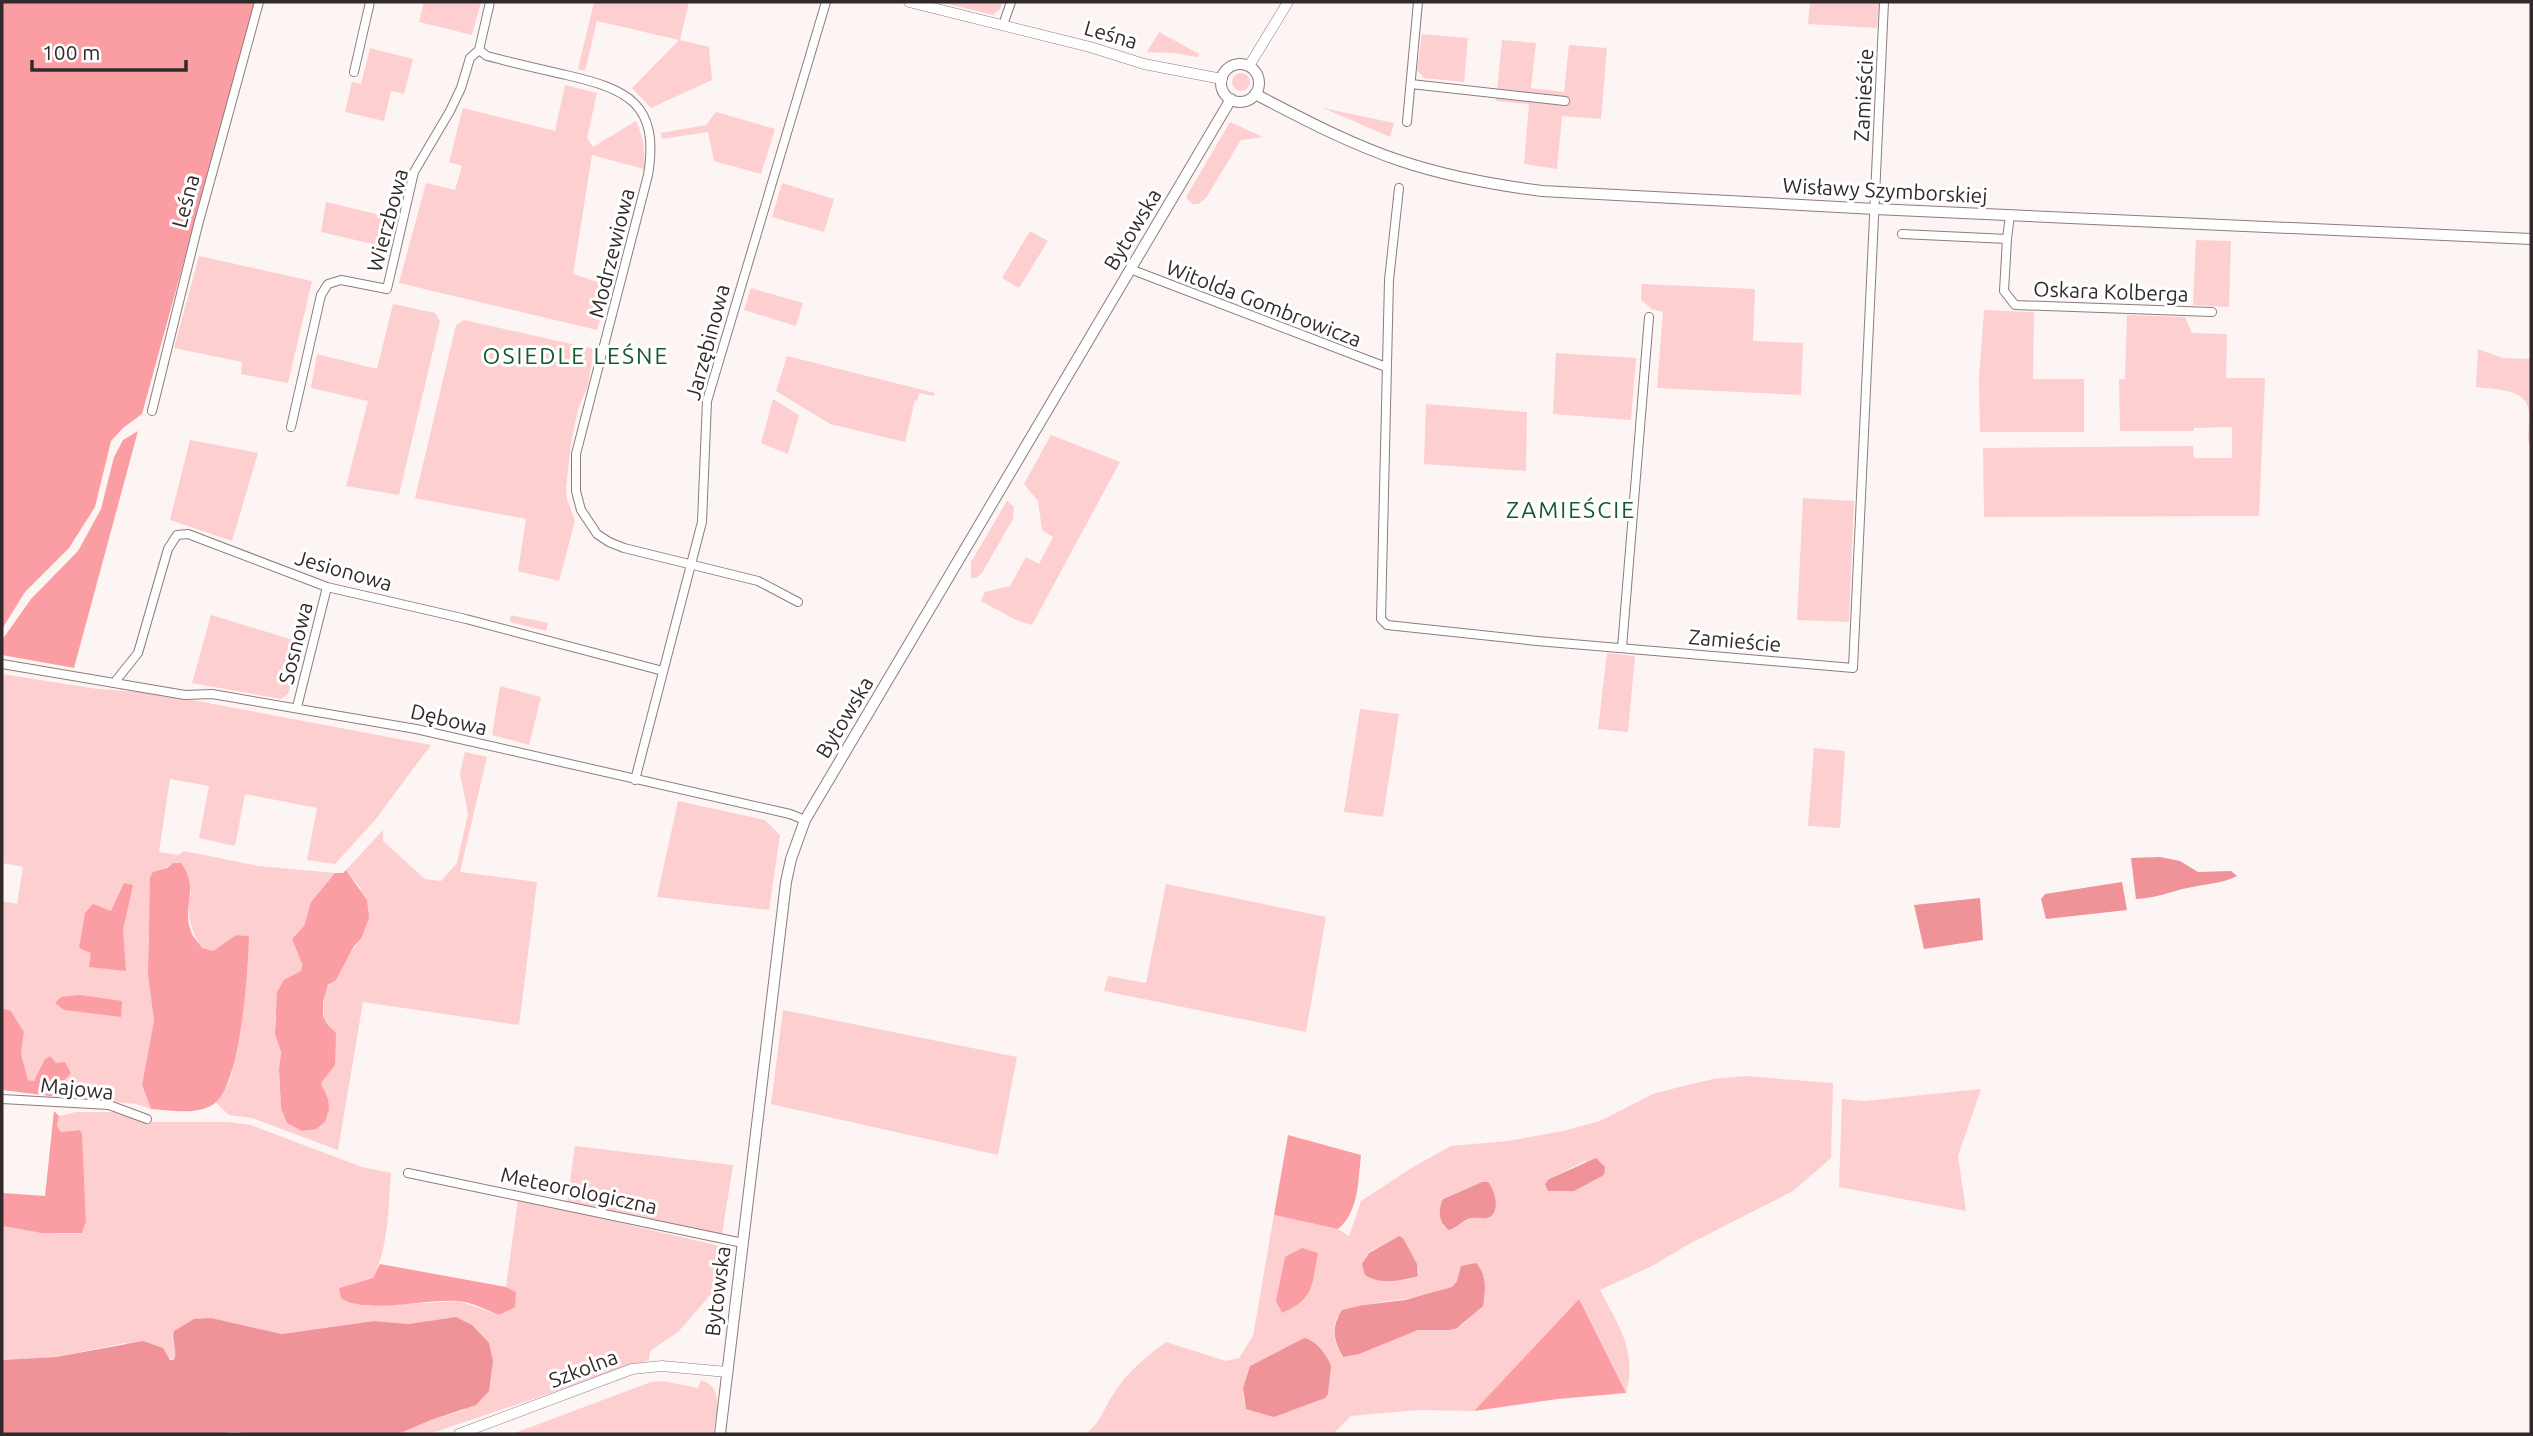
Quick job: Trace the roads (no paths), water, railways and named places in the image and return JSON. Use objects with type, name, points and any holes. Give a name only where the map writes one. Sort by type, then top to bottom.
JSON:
[{"type":"main road","points":[[1241,64],[1249,66],[1259,79],[1255,94],[1244,101],[1231,99],[1224,92],[1222,79],[1226,71],[1241,64]]},
{"type":"main road","name":"Wisławy Szymborskiej","points":[[1255,94],[1335,135],[1402,162],[1496,185],[1574,194],[2531,239]]},
{"type":"main road","name":"Bytowska","points":[[720,1434],[786,883],[791,859],[805,820],[1231,99]]},
{"type":"street","name":"Leśna","points":[[152,411],[198,225],[258,2]]},
{"type":"street","points":[[354,72],[370,2]]},
{"type":"street","points":[[478,50],[490,2]]},
{"type":"street","name":"Jarzębinowa","points":[[635,780],[692,564],[704,506],[707,401],[826,2]]},
{"type":"street","name":"Leśna","points":[[909,2],[1090,47],[1144,64],[1222,79]]},
{"type":"street","points":[[1003,25],[1011,2]]},
{"type":"street","points":[[1249,66],[1288,2]]},
{"type":"street","points":[[1407,122],[1418,2]]},
{"type":"street","name":"Zamieście","points":[[1399,188],[1389,280],[1381,619],[1387,625],[1410,628],[1853,668],[1884,2]]},
{"type":"street","name":"Wierzbowa","points":[[291,428],[321,295],[328,284],[341,280],[387,289],[414,172],[456,99],[470,58],[478,50]]},
{"type":"street","name":"Modrzewiowa","points":[[478,50],[487,57],[605,84],[627,97],[647,123],[652,145],[648,175],[576,454],[576,491],[587,523],[609,542],[758,581],[798,602]]},
{"type":"street","points":[[1411,84],[1565,101]]},
{"type":"street","name":"Oskara Kolberga","points":[[2010,215],[2004,291],[2015,305],[2212,312]]},
{"type":"street","points":[[1902,234],[2007,239]]},
{"type":"street","name":"Witolda Gombrowicza","points":[[1130,269],[1386,367]]},
{"type":"street","points":[[1622,648],[1649,317]]},
{"type":"street","name":"Jesionowa","points":[[114,683],[138,653],[168,549],[177,535],[188,534],[327,587],[466,619],[663,671]]},
{"type":"street","name":"Sosnowa","points":[[297,707],[327,587]]},
{"type":"street","name":"Dębowa","points":[[2,664],[185,695],[212,694],[297,707],[448,735],[790,814],[805,820]]},
{"type":"street","name":"Majowa","points":[[2,1099],[109,1105],[147,1119]]},
{"type":"street","name":"Meteorologiczna","points":[[408,1173],[743,1242]]},
{"type":"street","name":"Szkolna","points":[[459,1434],[632,1369],[662,1366],[727,1372]]},
{"type":"district","name":"OSIEDLE LEŚNE","points":[[576,355]]},
{"type":"district","name":"ZAMIEŚCIE","points":[[1571,509]]}]
